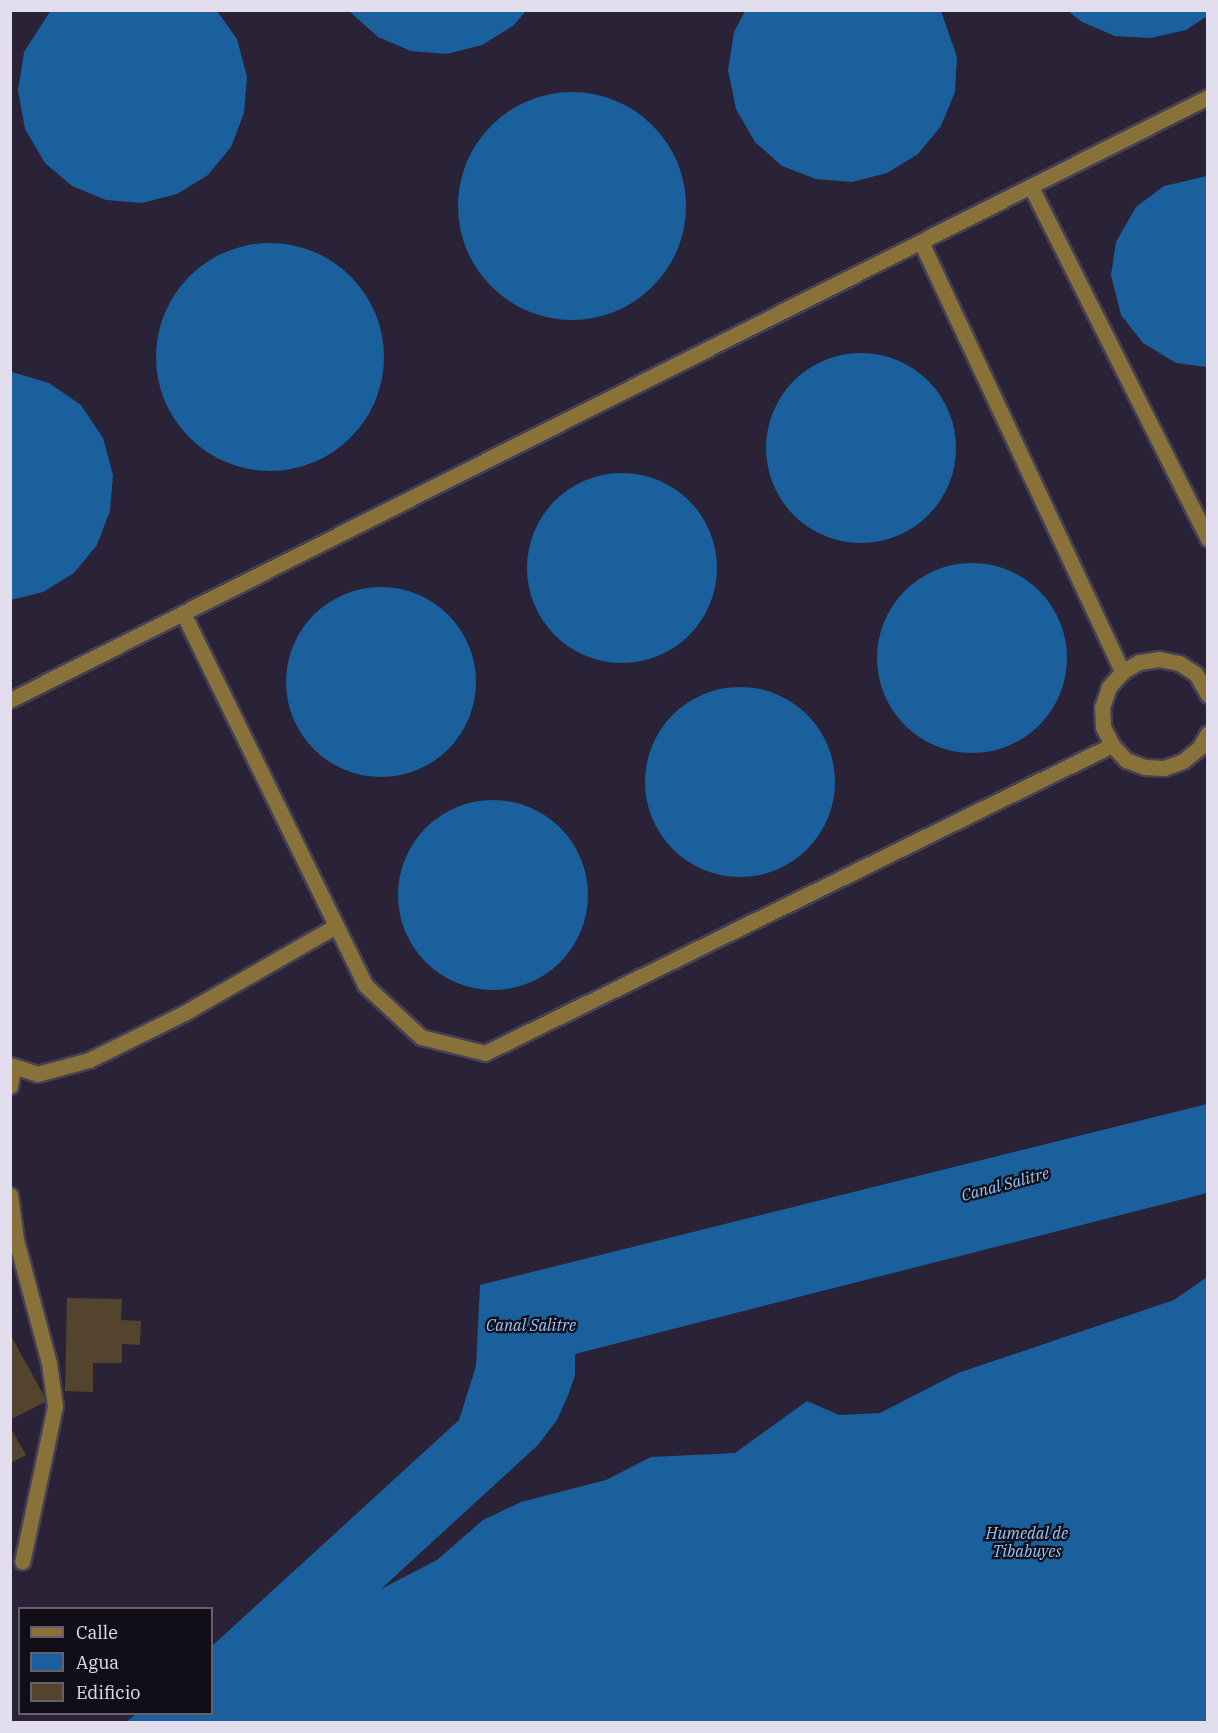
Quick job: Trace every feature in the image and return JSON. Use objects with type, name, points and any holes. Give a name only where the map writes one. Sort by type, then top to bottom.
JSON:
[{"type":"street","points":[[10,700],[1208,98]]},
{"type":"street","points":[[1031,187],[1208,539]]},
{"type":"street","points":[[921,242],[1122,672]]},
{"type":"street","points":[[183,613],[365,985],[421,1037],[485,1053],[1112,745]]},
{"type":"street","points":[[1207,692],[1196,674],[1169,661],[1139,662],[1122,672],[1109,687],[1102,706],[1103,727],[1112,745],[1126,760],[1144,767],[1164,768],[1191,755],[1208,733]]},
{"type":"street","points":[[10,1086],[12,1066],[37,1074],[89,1060],[184,1013],[336,926]]},
{"type":"street","points":[[10,1195],[16,1240],[49,1363],[54,1406],[22,1562]]},
{"type":"water","points":[[51,10],[217,11],[237,39],[247,77],[244,113],[231,147],[208,175],[177,194],[142,203],[106,200],[72,186],[45,163],[25,129],[18,91],[24,52]]},
{"type":"water","points":[[1207,10],[1207,16],[1186,30],[1151,38],[1115,36],[1082,22],[1068,11]]},
{"type":"water","points":[[349,11],[526,11],[513,26],[482,45],[447,54],[411,51],[378,37]]},
{"type":"water","points":[[745,11],[941,11],[957,57],[955,92],[941,126],[918,154],[887,173],[852,182],[816,179],[782,166],[755,142],[736,109],[728,70],[734,32]]},
{"type":"water","points":[[572,92],[594,94],[616,101],[635,111],[660,134],[672,152],[681,173],[686,206],[684,228],[677,250],[667,269],[644,294],[626,306],[605,315],[572,320],[550,318],[528,311],[509,301],[484,278],[472,260],[463,239],[458,206],[460,184],[467,162],[477,143],[500,118],[518,106],[539,97]]},
{"type":"water","points":[[1208,176],[1207,367],[1176,363],[1143,343],[1121,315],[1111,275],[1116,242],[1136,207],[1164,186]]},
{"type":"water","points":[[270,243],[292,245],[314,252],[333,262],[358,285],[370,303],[379,324],[384,357],[382,379],[375,401],[365,420],[342,445],[324,457],[303,466],[270,471],[248,469],[226,462],[207,452],[182,429],[170,411],[161,390],[156,357],[158,335],[165,313],[175,294],[198,269],[216,257],[237,248]]},
{"type":"water","points":[[861,353],[888,357],[906,364],[928,381],[945,403],[952,421],[956,448],[952,475],[945,493],[928,515],[906,532],[888,539],[861,543],[834,539],[816,532],[794,515],[777,493],[770,475],[766,448],[770,421],[777,403],[794,381],[816,364],[834,357]]},
{"type":"water","points":[[12,372],[49,383],[81,405],[103,438],[113,475],[110,511],[97,545],[74,573],[43,592],[11,600]]},
{"type":"water","points":[[622,473],[649,477],[667,484],[689,501],[706,523],[713,541],[717,568],[713,595],[706,613],[689,635],[667,652],[649,659],[622,663],[595,659],[577,652],[555,635],[538,613],[531,595],[527,568],[531,541],[538,523],[555,501],[577,484],[595,477]]},
{"type":"water","points":[[972,563],[1008,570],[1025,579],[1039,591],[1051,605],[1060,622],[1067,658],[1060,694],[1051,711],[1039,725],[1025,737],[1008,746],[972,753],[936,746],[919,737],[905,725],[893,711],[884,694],[877,658],[884,622],[893,605],[905,591],[919,579],[936,570]]},
{"type":"water","points":[[381,587],[408,591],[426,598],[448,615],[465,637],[472,655],[476,682],[472,709],[465,727],[448,749],[426,766],[408,773],[381,777],[354,773],[336,766],[314,749],[297,727],[290,709],[286,682],[290,655],[297,637],[314,615],[336,598],[354,591]]},
{"type":"water","points":[[740,687],[776,694],[793,703],[807,715],[819,729],[828,746],[835,782],[828,818],[819,835],[807,849],[793,861],[776,870],[740,877],[704,870],[687,861],[673,849],[661,835],[652,818],[645,782],[652,746],[661,729],[673,715],[687,703],[704,694]]},
{"type":"water","points":[[493,800],[520,804],[538,811],[560,828],[577,850],[584,868],[588,895],[584,922],[577,940],[560,962],[538,979],[520,986],[493,990],[466,986],[448,979],[426,962],[409,940],[402,922],[398,895],[402,868],[409,850],[426,828],[448,811],[466,804]]},
{"type":"water","name":"Humedal de Tibabuyes","points":[[1207,1104],[1207,1193],[575,1354],[575,1375],[569,1393],[557,1420],[538,1445],[381,1589],[437,1560],[483,1520],[521,1502],[606,1480],[651,1457],[735,1453],[807,1401],[839,1415],[880,1413],[958,1373],[1174,1300],[1207,1277],[1207,1722],[126,1722],[135,1715],[213,1715],[213,1645],[459,1420],[476,1366],[480,1285]]},
{"type":"building","points":[[67,1298],[122,1299],[121,1320],[141,1321],[140,1345],[122,1344],[122,1363],[93,1363],[93,1392],[65,1391]]},
{"type":"building","points":[[10,1334],[47,1401],[10,1420]]},
{"type":"building","points":[[10,1427],[26,1455],[10,1463]]},
{"type":"water label","name":"Canal Salitre","points":[[1005,1184]]},
{"type":"water label","name":"Canal Salitre","points":[[531,1325]]}]
